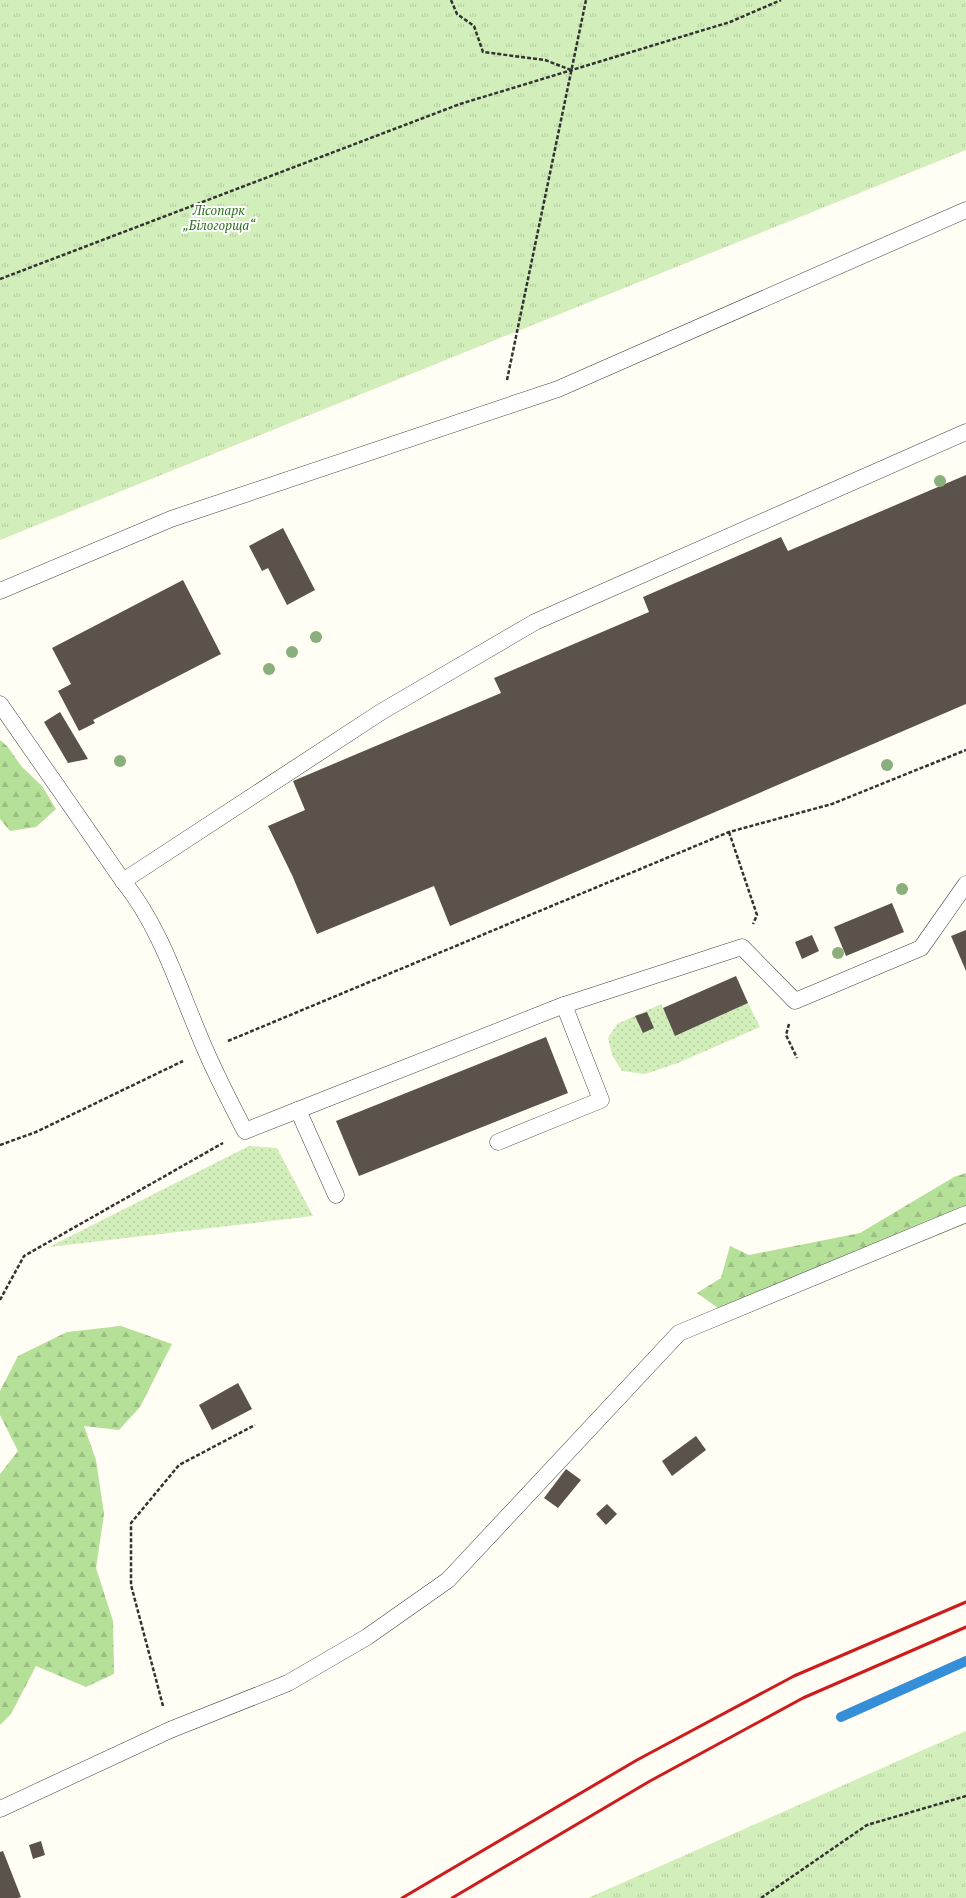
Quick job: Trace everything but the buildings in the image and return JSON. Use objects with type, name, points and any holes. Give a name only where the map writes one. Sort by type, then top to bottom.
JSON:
[{"type":"lane","points":[[0,591],[171,519],[558,389],[966,210]]},
{"type":"lane","points":[[123,881],[381,712],[535,622],[966,432]]},
{"type":"lane","points":[[0,704],[123,881],[139,901],[169,959],[206,1050],[245,1131],[564,1005],[742,947],[795,1001],[921,948],[966,884]]},
{"type":"lane","points":[[498,1142],[601,1100],[564,1005]]},
{"type":"lane","points":[[298,1110],[336,1195]]},
{"type":"lane","points":[[0,1809],[170,1730],[288,1683],[367,1637],[448,1580],[679,1333],[966,1214]]},
{"type":"path","points":[[451,0],[457,14],[474,26],[483,52],[545,60],[572,70]]},
{"type":"path","points":[[501,408],[586,0]]},
{"type":"path","points":[[0,279],[460,104],[730,22],[781,0]]},
{"type":"path","points":[[0,1145],[36,1132],[206,1050],[728,832],[832,804],[966,750]]},
{"type":"path","points":[[728,832],[757,915],[742,947]]},
{"type":"path","points":[[795,1001],[786,1034],[797,1058]]},
{"type":"path","points":[[0,1300],[24,1256],[245,1131]]},
{"type":"path","points":[[170,1730],[131,1585],[131,1523],[179,1465],[255,1425]]},
{"type":"path","points":[[761,1898],[867,1825],[966,1796]]},
{"type":"green space","name":"Лісопарк „Білогорща“","points":[[0,0],[966,0],[966,150],[0,540]]},
{"type":"green space","points":[[0,740],[7,746],[22,767],[42,786],[56,809],[36,827],[10,831],[0,819]]},
{"type":"green space","points":[[748,1003],[760,1027],[678,1063],[645,1074],[622,1071],[612,1055],[608,1038],[617,1024],[661,1004],[675,1036]]},
{"type":"green space","points":[[249,1146],[277,1148],[313,1216],[49,1247]]},
{"type":"green space","points":[[966,1173],[966,1224],[772,1302],[718,1308],[697,1293],[721,1278],[730,1246],[749,1255],[860,1233],[954,1177]]},
{"type":"green space","points":[[121,1326],[172,1344],[140,1407],[119,1430],[84,1426],[96,1460],[104,1514],[96,1568],[113,1621],[114,1674],[86,1687],[36,1666],[11,1714],[0,1725],[0,1474],[18,1451],[0,1415],[0,1391],[18,1356],[67,1332]]},
{"type":"green space","points":[[966,1731],[966,1898],[588,1898]]},
{"type":"waterway","points":[[841,1717],[966,1661]]},
{"type":"railway","points":[[402,1898],[637,1760],[794,1676],[966,1602]]},
{"type":"railway","points":[[452,1898],[650,1781],[803,1698],[966,1627]]}]
